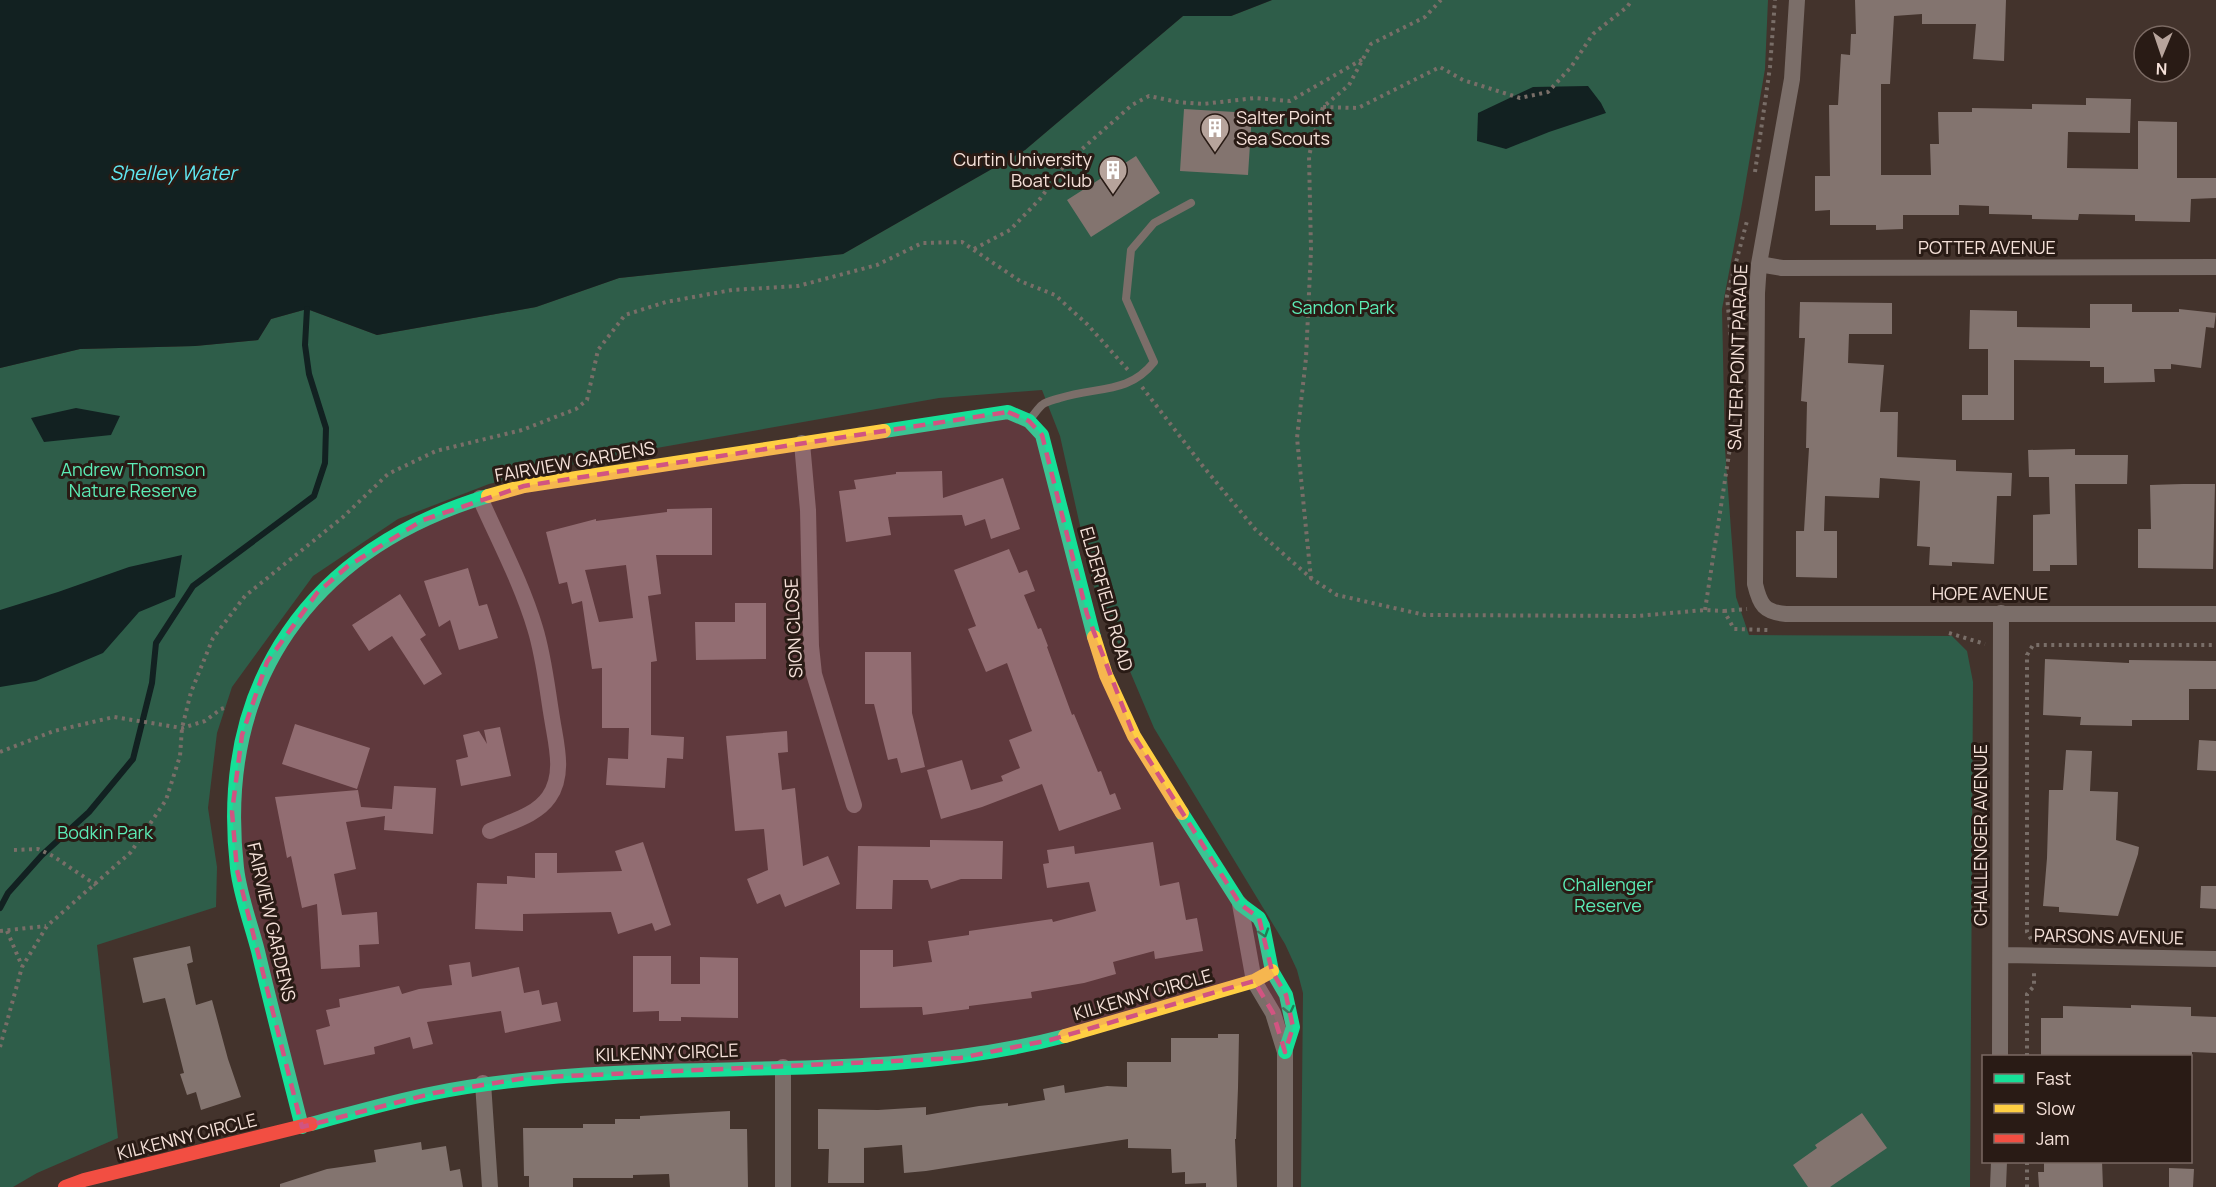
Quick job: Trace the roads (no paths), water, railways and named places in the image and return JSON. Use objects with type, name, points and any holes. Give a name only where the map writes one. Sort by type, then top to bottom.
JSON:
[{"type":"street","name":"SALTER POINT PARADE","points":[[1765,608],[1759,600],[1755,584],[1755,385],[1759,264],[1792,79],[1797,0]]},
{"type":"street","name":"POTTER AVENUE","points":[[1759,264],[1782,268],[2216,267]]},
{"type":"street","name":"FAIRVIEW GARDENS","points":[[302,1127],[252,921],[237,870],[232,812],[236,771],[249,707],[267,662],[284,633],[317,593],[348,566],[386,540],[423,520],[480,498],[524,486],[998,413],[1008,412],[1029,421]]},
{"type":"street","name":"ELDERFIELD ROAD","points":[[1029,421],[1044,442],[1087,614],[1106,675],[1134,736],[1239,904],[1250,950],[1254,981],[1273,1013],[1285,1052],[1285,1187]]},
{"type":"street","name":"SION CLOSE","points":[[802,443],[808,510],[811,646],[814,674],[854,805]]},
{"type":"street","points":[[480,498],[535,628],[559,759],[557,780],[549,798],[527,814],[490,831]]},
{"type":"street","name":"HOPE AVENUE","points":[[1765,608],[1774,613],[1786,614],[2216,614]]},
{"type":"street","name":"CHALLENGER AVENUE","points":[[2000,1055],[2001,613]]},
{"type":"street","name":"ELDERFIELD ROAD","points":[[1239,904],[1258,918],[1263,926],[1272,971],[1286,995],[1293,1027],[1285,1052]]},
{"type":"street","name":"PARSONS AVENUE","points":[[2001,955],[2216,959]]},
{"type":"street","name":"KILKENNY CIRCLE","points":[[65,1187],[84,1180],[434,1093],[483,1083],[577,1074],[911,1063],[1006,1050],[1092,1029],[1254,981],[1272,971]]},
{"type":"street","points":[[783,1068],[783,1187]]},
{"type":"street","points":[[483,1083],[490,1187]]},
{"type":"street","points":[[1998,1187],[1999,1163]]},
{"type":"lane","points":[[1029,421],[1041,405],[1066,396],[1122,386],[1145,374],[1154,362],[1126,299],[1131,250],[1154,223],[1191,203]]},
{"type":"water","name":"Shelley Water","points":[[0,0],[1272,0],[1231,16],[1183,16],[1025,150],[843,254],[619,278],[536,307],[377,335],[307,309],[271,319],[258,340],[195,346],[80,349],[0,368]]},
{"type":"water","points":[[1588,86],[1606,113],[1506,149],[1477,141],[1478,113],[1533,87]]},
{"type":"water","points":[[76,408],[120,416],[111,435],[44,442],[31,418]]},
{"type":"water","points":[[182,555],[175,597],[139,612],[103,653],[36,681],[0,687],[0,610],[129,567]]},
{"type":"waterway","points":[[0,908],[8,893],[42,855],[89,812],[133,759],[152,683],[156,643],[193,586],[314,496],[325,463],[326,428],[309,374],[305,345],[307,309]]},
{"type":"place","name":"Salter Point Sea Scouts","points":[[1215,154]]},
{"type":"place","name":"Curtin University Boat Club","points":[[1113,196]]},
{"type":"park label","name":"Sandon Park","points":[[1343,308]]},
{"type":"park label","name":"Andrew Thomson Nature Reserve","points":[[133,480]]},
{"type":"park label","name":"Bodkin Park","points":[[105,833]]},
{"type":"park label","name":"Challenger Reserve","points":[[1608,895]]}]
